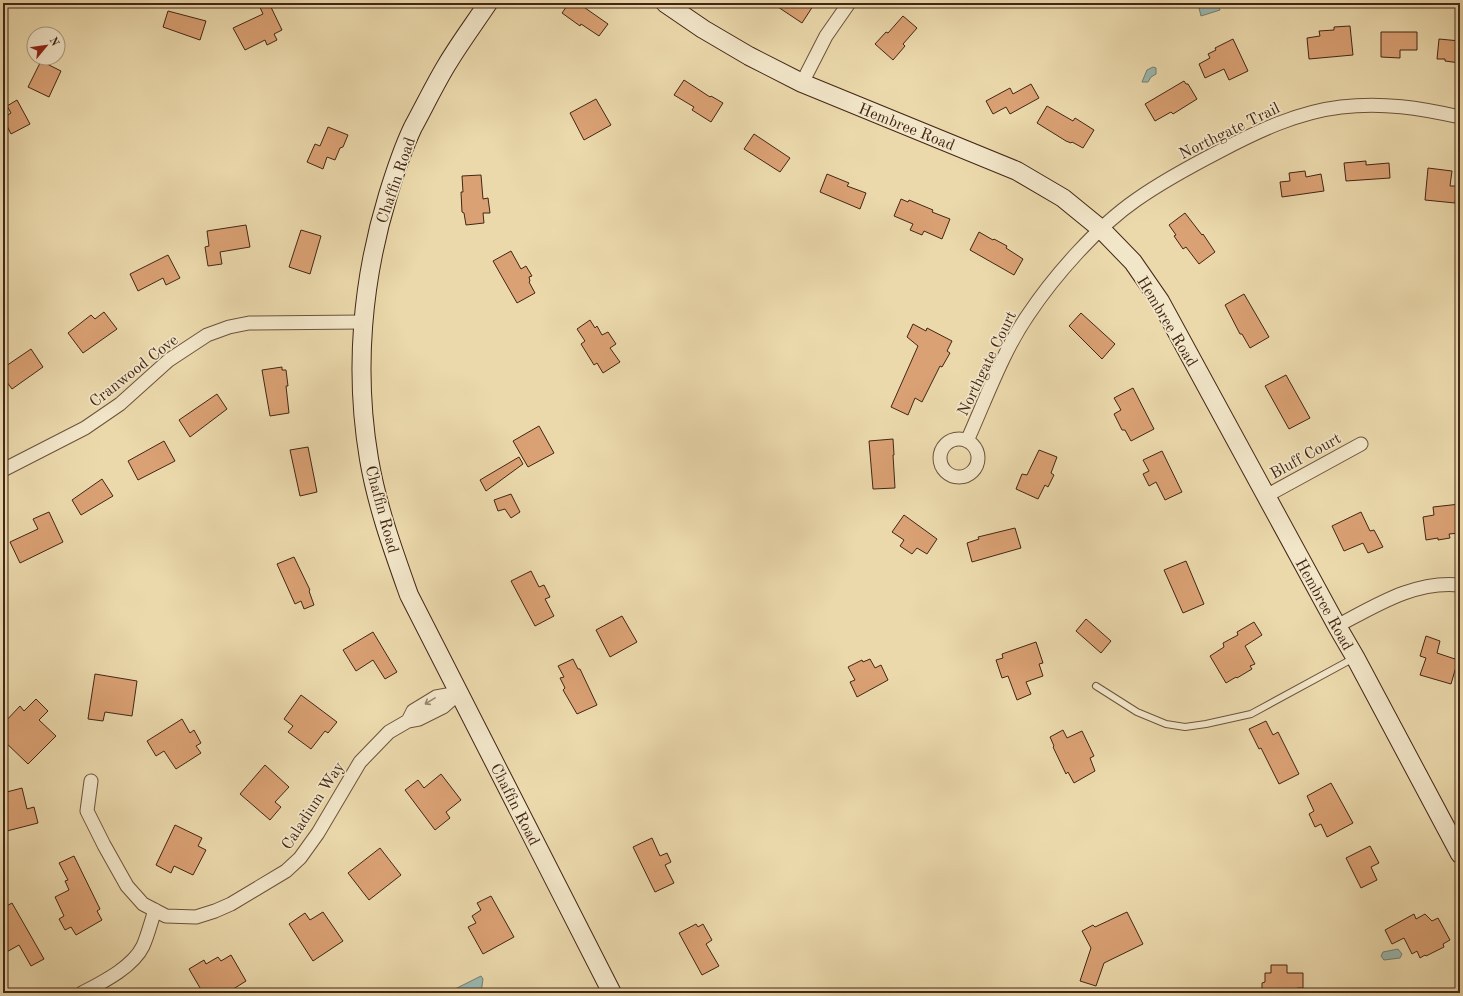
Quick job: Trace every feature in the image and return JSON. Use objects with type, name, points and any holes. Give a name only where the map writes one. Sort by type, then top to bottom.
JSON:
[{"type":"street","name":"Chaffin Road","points":[[488,3],[446,67],[413,128],[394,174],[380,222],[369,271],[363,322],[362,390],[367,444],[385,528],[409,595],[612,993]]},
{"type":"street","name":"Hembree Road","points":[[665,3],[703,29],[749,56],[802,83],[1017,171],[1063,198],[1102,229],[1133,262],[1160,301],[1355,657],[1460,854]]},
{"type":"street","points":[[802,83],[826,36],[850,3]]},
{"type":"street","name":"Northgate Trail","points":[[1102,229],[1135,201],[1172,177],[1252,134],[1298,116],[1341,107],[1385,105],[1419,108],[1460,117]]},
{"type":"street","name":"Northgate Court","points":[[968,441],[1006,354],[1027,316],[1057,275],[1102,229]]},
{"type":"street","name":"Cranwood Cove","points":[[3,470],[85,428],[120,404],[169,360],[208,335],[229,327],[249,323],[363,322]]},
{"type":"street","name":"Bluff Court","points":[[1266,496],[1361,444]]},
{"type":"street","points":[[1337,626],[1398,595],[1431,585],[1460,585]]},
{"type":"street","name":"Caladium Way","points":[[91,781],[87,811],[127,886],[143,904],[166,916],[196,917],[231,904],[286,871],[300,858],[318,833],[360,762],[389,732],[408,720],[413,711],[436,697],[459,693]]},
{"type":"street","points":[[82,993],[104,981],[131,962],[143,946],[155,910]]},
{"type":"lane","points":[[1096,686],[1137,712],[1166,724],[1185,727],[1252,714],[1355,657]]},
{"type":"water","points":[[1218,3],[1220,10],[1201,16],[1199,8]]},
{"type":"water","points":[[1153,67],[1156,68],[1156,74],[1151,77],[1148,82],[1142,82],[1147,70]]},
{"type":"water","points":[[1398,949],[1402,954],[1400,958],[1384,960],[1381,956],[1383,952]]},
{"type":"water","points":[[481,976],[483,979],[481,993],[447,993]]},
{"type":"building","points":[[258,3],[269,3],[282,30],[274,34],[277,40],[267,45],[265,40],[245,50],[233,28],[263,14]]},
{"type":"building","points":[[569,3],[578,3],[608,24],[599,36],[581,24],[580,26],[562,13]]},
{"type":"building","points":[[772,3],[815,3],[802,23]]},
{"type":"building","points":[[168,11],[206,21],[200,40],[163,27]]},
{"type":"building","points":[[903,16],[917,28],[903,44],[905,46],[893,60],[875,44],[886,32],[888,33]]},
{"type":"building","points":[[1350,26],[1353,55],[1309,59],[1307,38],[1320,36],[1319,31],[1334,30],[1334,27]]},
{"type":"building","points":[[1381,32],[1417,32],[1417,50],[1400,50],[1400,58],[1381,57]]},
{"type":"building","points":[[1233,39],[1248,71],[1229,80],[1224,69],[1205,78],[1199,64],[1210,58],[1208,54],[1216,50],[1215,48]]},
{"type":"building","points":[[1439,39],[1460,41],[1460,63],[1445,61],[1445,59],[1437,59]]},
{"type":"building","points":[[38,66],[51,66],[61,71],[49,97],[28,87]]},
{"type":"building","points":[[684,80],[710,97],[711,96],[723,103],[711,122],[692,110],[694,107],[674,95]]},
{"type":"building","points":[[1184,81],[1188,84],[1197,99],[1173,114],[1171,112],[1155,121],[1145,104]]},
{"type":"building","points":[[1031,84],[1039,98],[1010,114],[1006,107],[993,114],[986,101],[1010,88],[1013,94]]},
{"type":"building","points":[[596,99],[611,125],[584,140],[570,113]]},
{"type":"building","points":[[17,100],[30,124],[11,134],[3,118],[11,113],[7,106]]},
{"type":"building","points":[[1047,106],[1073,121],[1075,118],[1094,130],[1083,148],[1072,142],[1066,141],[1037,123]]},
{"type":"building","points":[[328,127],[348,135],[335,160],[327,157],[323,169],[307,162],[315,144],[320,146]]},
{"type":"building","points":[[754,134],[790,158],[780,172],[744,149]]},
{"type":"building","points":[[1366,161],[1366,165],[1389,163],[1390,178],[1346,181],[1344,163]]},
{"type":"building","points":[[1428,168],[1452,171],[1450,186],[1457,186],[1455,203],[1425,200]]},
{"type":"building","points":[[1305,171],[1306,177],[1321,174],[1324,191],[1282,197],[1280,182],[1290,181],[1289,173]]},
{"type":"building","points":[[827,174],[849,183],[847,186],[866,193],[860,209],[820,192]]},
{"type":"building","points":[[481,175],[483,199],[488,198],[490,213],[483,213],[484,223],[466,225],[464,213],[462,212],[462,176]]},
{"type":"building","points":[[901,199],[908,202],[909,200],[933,210],[932,212],[950,219],[942,239],[924,231],[922,235],[910,230],[913,224],[894,216]]},
{"type":"building","points":[[1185,213],[1202,235],[1203,234],[1215,252],[1199,264],[1186,247],[1183,249],[1174,236],[1176,235],[1169,225]]},
{"type":"building","points":[[246,225],[250,247],[220,252],[222,264],[208,266],[205,247],[209,246],[207,231]]},
{"type":"building","points":[[301,230],[321,236],[310,274],[289,267]]},
{"type":"building","points":[[979,232],[1007,246],[1006,248],[1023,259],[1014,275],[970,250]]},
{"type":"building","points":[[511,251],[521,269],[526,266],[532,276],[529,277],[529,282],[535,293],[517,303],[493,261]]},
{"type":"building","points":[[168,255],[180,278],[166,285],[163,278],[138,291],[130,274]]},
{"type":"building","points":[[1244,294],[1269,337],[1250,348],[1242,334],[1240,334],[1225,305]]},
{"type":"building","points":[[104,312],[117,329],[83,353],[68,333],[91,315],[95,319]]},
{"type":"building","points":[[1081,313],[1115,344],[1102,359],[1069,326]]},
{"type":"building","points":[[590,320],[595,328],[597,326],[602,335],[608,332],[616,344],[610,348],[620,362],[603,373],[597,363],[594,365],[581,344],[585,341],[577,329]]},
{"type":"building","points":[[913,324],[926,331],[927,328],[952,341],[947,351],[950,353],[942,367],[940,366],[922,402],[915,398],[908,415],[891,407],[918,346],[907,337]]},
{"type":"building","points":[[31,349],[43,367],[12,389],[3,377],[3,368]]},
{"type":"building","points":[[282,367],[282,370],[286,370],[289,413],[270,416],[262,370]]},
{"type":"building","points":[[1286,375],[1310,418],[1289,429],[1265,386]]},
{"type":"building","points":[[1133,388],[1154,429],[1131,441],[1125,430],[1122,430],[1114,414],[1121,410],[1114,398]]},
{"type":"building","points":[[217,394],[227,409],[190,437],[179,420]]},
{"type":"building","points":[[539,426],[554,453],[528,467],[513,441]]},
{"type":"building","points":[[893,439],[895,488],[873,489],[869,441]]},
{"type":"building","points":[[164,441],[175,461],[138,480],[128,461]]},
{"type":"building","points":[[308,447],[317,492],[300,496],[290,450]]},
{"type":"building","points":[[1039,450],[1057,457],[1051,473],[1054,475],[1048,487],[1045,485],[1038,499],[1016,489],[1022,474],[1027,475]]},
{"type":"building","points":[[1162,451],[1182,492],[1165,500],[1156,482],[1149,486],[1143,474],[1149,471],[1143,460]]},
{"type":"building","points":[[519,457],[523,464],[486,491],[480,480]]},
{"type":"building","points":[[102,479],[113,496],[81,515],[72,500]]},
{"type":"building","points":[[511,494],[520,512],[511,518],[505,509],[498,511],[494,500]]},
{"type":"building","points":[[1460,504],[1460,533],[1449,534],[1450,538],[1426,540],[1423,517],[1434,515],[1433,507]]},
{"type":"building","points":[[49,512],[63,542],[20,563],[10,542],[38,529],[33,519]]},
{"type":"building","points":[[1361,512],[1370,531],[1374,530],[1383,547],[1368,553],[1363,543],[1344,551],[1332,526]]},
{"type":"building","points":[[904,515],[937,539],[927,554],[917,548],[912,554],[900,546],[904,540],[892,532]]},
{"type":"building","points":[[1015,528],[1021,548],[972,562],[967,543],[979,539],[978,537]]},
{"type":"building","points":[[294,557],[310,590],[309,591],[314,605],[304,609],[301,601],[295,604],[277,564]]},
{"type":"building","points":[[1186,561],[1204,604],[1183,613],[1164,570]]},
{"type":"building","points":[[531,571],[539,587],[544,585],[550,597],[545,599],[554,616],[535,626],[511,581]]},
{"type":"building","points":[[622,616],[637,642],[610,657],[596,630]]},
{"type":"building","points":[[1086,619],[1111,641],[1101,653],[1076,631]]},
{"type":"building","points":[[1254,622],[1262,635],[1245,646],[1255,664],[1250,666],[1252,669],[1226,683],[1210,656],[1224,647],[1223,643],[1238,635],[1237,632]]},
{"type":"building","points":[[373,632],[397,672],[385,679],[373,660],[356,671],[343,650]]},
{"type":"building","points":[[1426,636],[1440,641],[1437,653],[1458,660],[1451,684],[1420,675],[1426,658],[1420,656]]},
{"type":"building","points":[[1036,642],[1043,663],[1039,664],[1043,676],[1026,682],[1031,694],[1017,700],[1008,676],[1002,678],[996,660],[1003,658],[1002,654]]},
{"type":"building","points":[[573,659],[578,669],[580,669],[597,705],[577,714],[563,690],[565,688],[560,678],[564,677],[558,666]]},
{"type":"building","points":[[870,659],[875,668],[881,665],[888,680],[857,697],[850,682],[855,680],[848,667],[862,660],[863,662]]},
{"type":"building","points":[[95,674],[137,681],[132,716],[105,712],[103,721],[88,719]]},
{"type":"building","points":[[301,695],[337,722],[328,733],[325,731],[311,749],[288,732],[293,726],[284,719]]},
{"type":"building","points":[[36,699],[48,711],[39,720],[56,736],[28,764],[3,740],[3,735],[8,730],[3,724],[20,706],[24,711]]},
{"type":"building","points":[[182,719],[190,733],[194,730],[201,743],[196,746],[201,753],[176,769],[164,751],[156,756],[147,741]]},
{"type":"building","points":[[1266,721],[1273,735],[1278,732],[1299,774],[1279,784],[1261,748],[1259,749],[1249,729]]},
{"type":"building","points":[[1063,730],[1067,738],[1082,731],[1094,756],[1090,758],[1095,771],[1074,783],[1068,772],[1066,774],[1053,747],[1054,746],[1050,737]]},
{"type":"building","points":[[265,765],[289,787],[275,802],[281,807],[270,820],[240,794]]},
{"type":"building","points":[[441,774],[461,800],[446,812],[450,818],[435,830],[405,790],[418,780],[424,788]]},
{"type":"building","points":[[1331,783],[1353,823],[1327,837],[1321,824],[1315,827],[1309,814],[1314,811],[1307,796]]},
{"type":"building","points":[[22,788],[27,809],[34,807],[38,823],[3,832],[3,793]]},
{"type":"building","points":[[175,825],[202,838],[198,846],[206,850],[193,875],[174,866],[171,873],[156,865]]},
{"type":"building","points":[[652,838],[660,856],[667,853],[671,862],[665,865],[674,883],[655,892],[633,847]]},
{"type":"building","points":[[1370,846],[1379,863],[1371,867],[1377,880],[1361,888],[1346,858]]},
{"type":"building","points":[[380,848],[401,875],[369,900],[348,873]]},
{"type":"building","points":[[74,856],[100,909],[97,911],[102,920],[76,935],[71,927],[65,930],[59,919],[64,916],[55,897],[69,890],[65,881],[68,880],[59,863]]},
{"type":"building","points":[[491,896],[514,937],[483,954],[468,927],[476,923],[472,916],[481,910],[477,903]]},
{"type":"building","points":[[12,903],[44,959],[31,966],[19,945],[3,954],[3,908]]},
{"type":"building","points":[[323,912],[343,941],[313,961],[289,924],[305,913],[310,920]]},
{"type":"building","points":[[1127,912],[1143,944],[1104,963],[1096,986],[1080,981],[1091,948],[1082,931],[1093,925],[1095,927]]},
{"type":"building","points":[[1414,914],[1416,919],[1425,914],[1432,921],[1438,918],[1450,940],[1443,944],[1444,947],[1420,958],[1417,951],[1412,954],[1404,938],[1392,944],[1385,930]]},
{"type":"building","points":[[696,924],[698,927],[703,924],[712,940],[706,944],[719,966],[702,975],[679,933]]},
{"type":"building","points":[[231,955],[246,981],[227,993],[203,993],[189,969],[204,960],[206,964],[218,957],[221,961]]},
{"type":"building","points":[[1271,965],[1287,965],[1287,973],[1303,973],[1303,988],[1297,988],[1297,993],[1262,993],[1262,983],[1265,982],[1265,973],[1271,973]]}]
